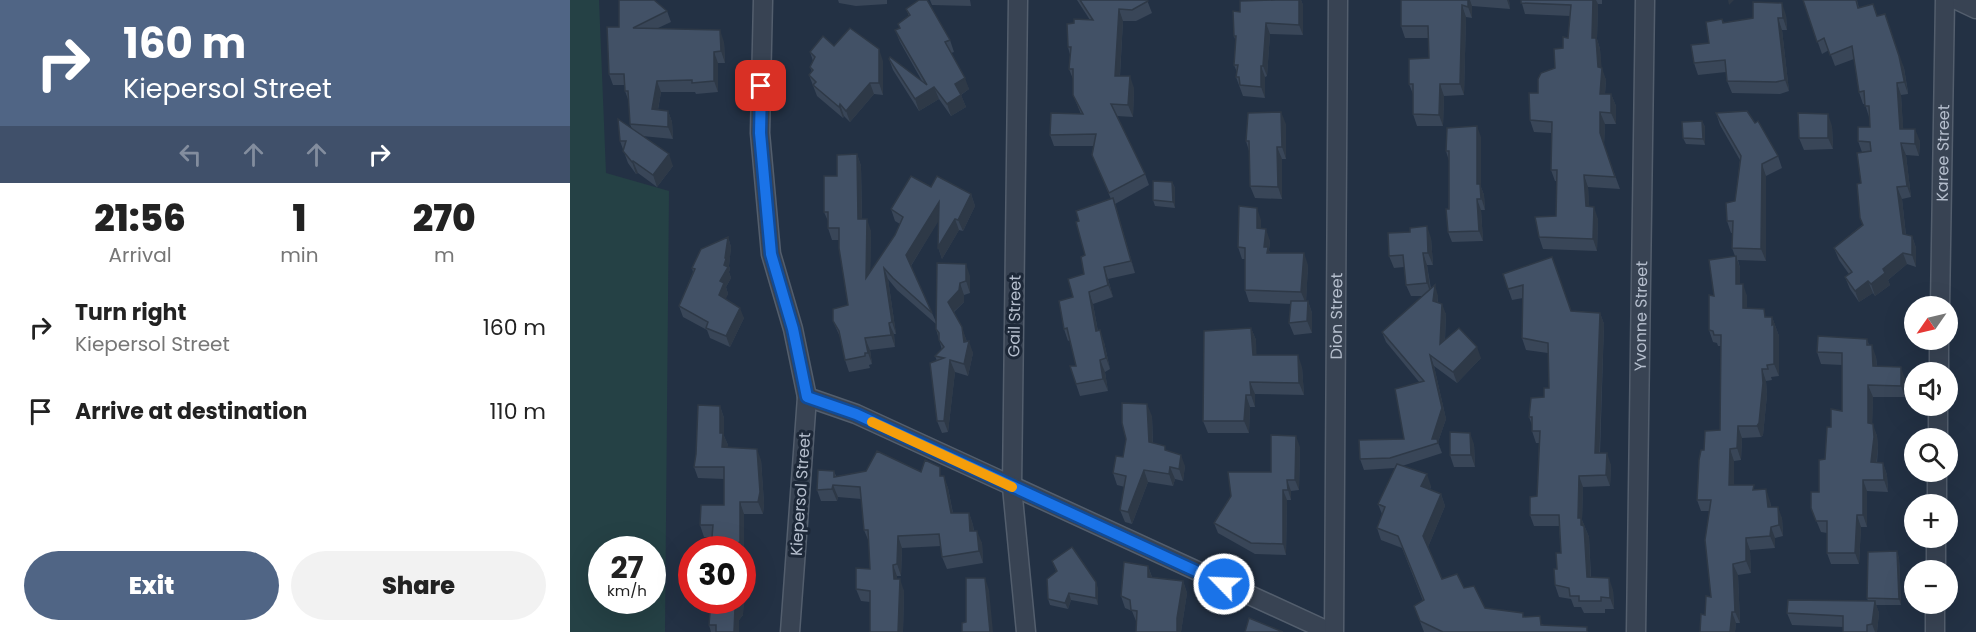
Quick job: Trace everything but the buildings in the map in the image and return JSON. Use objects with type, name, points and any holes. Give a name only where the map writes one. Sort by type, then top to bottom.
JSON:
[{"type":"street","name":"Kiepersol Street","points":[[763,0],[760,133],[771,254],[793,329],[807,397],[790,632]]},
{"type":"street","name":"Gail Street","points":[[1018,0],[1012,487],[1026,632]]},
{"type":"street","name":"Dion Street","points":[[1332,632],[1338,0]]},
{"type":"street","name":"Yvonne Street","points":[[1636,632],[1645,0]]},
{"type":"street","name":"Karee Street","points":[[1940,296],[1945,0]]},
{"type":"street","points":[[1957,0],[1976,9]]},
{"type":"street","points":[[807,397],[856,414],[1332,632]]},
{"type":"street","points":[[1935,614],[1935,632]]},
{"type":"green space","points":[[570,0],[599,0],[606,173],[669,191],[666,536],[588,536],[588,614],[665,614],[665,632],[570,632]]},
{"type":"slow traffic","points":[[872,422],[1012,487]]},
{"type":"route","points":[[761,86],[760,133],[771,254],[793,329],[807,397],[856,414],[1224,584]]}]
